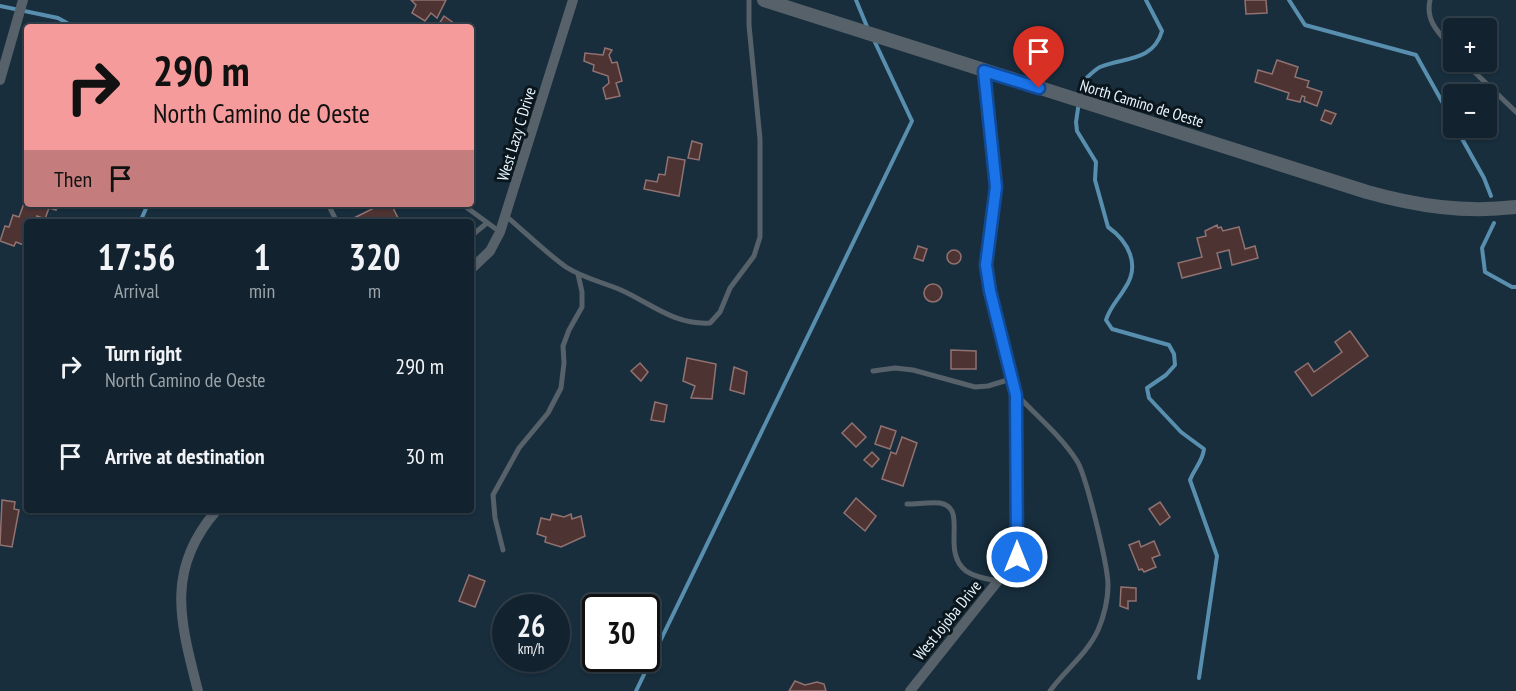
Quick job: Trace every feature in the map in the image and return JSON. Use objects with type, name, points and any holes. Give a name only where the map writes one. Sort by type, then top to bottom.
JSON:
[{"type":"street","points":[[0,80],[23,0]]},
{"type":"street","name":"West Lazy C Drive","points":[[474,266],[490,251],[506,216],[573,0]]},
{"type":"street","name":"North Camino de Oeste","points":[[764,0],[1405,202],[1464,210],[1516,207]]},
{"type":"street","name":"West Jojoba Drive","points":[[910,691],[1017,557],[1016,395],[990,291],[986,265],[996,187],[984,71]]},
{"type":"street","points":[[198,691],[181,608],[182,574],[188,553],[204,525],[215,513]]},
{"type":"lane","points":[[506,216],[578,274],[620,290],[672,317],[692,324],[710,323],[720,312],[730,288],[754,256],[760,237],[760,139],[749,25],[749,0]]},
{"type":"lane","points":[[1430,0],[1427,13],[1443,37]]},
{"type":"lane","points":[[1474,72],[1516,112]]},
{"type":"lane","points":[[466,207],[500,232]]},
{"type":"lane","points":[[474,234],[487,223]]},
{"type":"lane","points":[[503,550],[492,495],[519,448],[548,413],[561,388],[564,363],[563,346],[582,307],[582,292],[578,274]]},
{"type":"lane","points":[[873,370],[895,368],[913,370],[975,387],[1012,379]]},
{"type":"lane","points":[[1016,395],[1057,436],[1083,472],[1105,562],[1108,585],[1106,604],[1098,630],[1077,662],[1050,691]]},
{"type":"lane","points":[[906,504],[940,504],[950,508],[955,518],[954,553],[959,564],[968,572],[998,581]]},
{"type":"building","points":[[411,0],[446,0],[437,18],[431,13],[425,21],[412,13],[416,5]]},
{"type":"building","points":[[1245,0],[1266,0],[1267,13],[1246,14]]},
{"type":"building","points":[[444,16],[455,24],[439,24]]},
{"type":"building","points":[[605,48],[612,50],[609,55],[612,63],[617,62],[622,81],[616,83],[620,96],[606,99],[603,88],[609,83],[608,76],[593,71],[594,65],[584,61],[585,53],[603,55]]},
{"type":"building","points":[[1277,60],[1298,67],[1295,77],[1309,81],[1307,87],[1322,92],[1317,106],[1304,101],[1305,97],[1302,96],[1300,102],[1287,99],[1289,93],[1255,82],[1258,70],[1272,74]]},
{"type":"building","points":[[1325,110],[1336,114],[1331,124],[1321,120]]},
{"type":"building","points":[[692,141],[702,144],[699,160],[688,158]]},
{"type":"building","points":[[668,157],[685,160],[679,196],[644,189],[646,180],[657,182],[659,174],[665,175]]},
{"type":"building","points":[[24,203],[24,207],[58,207],[56,210],[49,208],[45,219],[37,216],[36,219],[24,219],[24,245],[16,242],[14,246],[0,241],[5,226],[9,227],[13,215],[19,217]]},
{"type":"building","points":[[376,207],[392,207],[398,219],[352,219]]},
{"type":"building","points":[[1217,225],[1223,231],[1239,227],[1245,249],[1255,246],[1258,258],[1232,265],[1229,250],[1217,253],[1221,268],[1182,278],[1178,263],[1202,257],[1197,238],[1206,236],[1205,231]]},
{"type":"building","points":[[918,246],[927,249],[923,261],[914,258]]},
{"type":"building","points":[[951,250],[957,250],[961,257],[957,264],[951,264],[947,260],[947,254]]},
{"type":"building","points":[[933,284],[940,286],[942,293],[940,300],[933,302],[926,300],[924,293],[926,286]]},
{"type":"building","points":[[1350,331],[1368,356],[1312,396],[1295,372],[1308,363],[1314,372],[1342,352],[1335,342]]},
{"type":"building","points":[[951,350],[976,351],[976,369],[951,369]]},
{"type":"building","points":[[687,358],[716,364],[712,399],[691,398],[695,386],[683,381]]},
{"type":"building","points":[[640,363],[648,372],[641,381],[631,371]]},
{"type":"building","points":[[734,367],[747,372],[744,394],[730,390]]},
{"type":"building","points":[[655,402],[667,405],[664,422],[651,420]]},
{"type":"building","points":[[852,423],[866,437],[856,447],[842,433]]},
{"type":"building","points":[[881,426],[896,431],[890,449],[875,444]]},
{"type":"building","points":[[902,437],[917,443],[903,486],[882,479],[891,452],[896,454]]},
{"type":"building","points":[[872,452],[879,459],[872,467],[864,460]]},
{"type":"building","points":[[856,498],[876,516],[865,531],[844,513]]},
{"type":"building","points":[[2,500],[15,502],[14,509],[19,510],[12,547],[0,545]]},
{"type":"building","points":[[1160,502],[1170,517],[1160,525],[1149,509]]},
{"type":"building","points":[[552,514],[564,517],[571,514],[572,519],[581,516],[585,536],[561,547],[545,542],[546,537],[537,534],[541,518],[550,520]]},
{"type":"building","points":[[1139,541],[1141,547],[1154,541],[1160,555],[1152,558],[1156,567],[1144,572],[1142,569],[1139,570],[1129,545]]},
{"type":"building","points":[[469,575],[485,581],[475,607],[459,601]]},
{"type":"building","points":[[1121,587],[1136,588],[1136,601],[1128,601],[1128,609],[1120,606]]},
{"type":"building","points":[[795,681],[805,685],[817,682],[824,684],[826,691],[789,691]]},
{"type":"waterway","points":[[856,0],[868,29]]},
{"type":"waterway","points":[[1146,0],[1162,31],[1158,41],[1152,48],[1137,57],[1100,67],[1082,82],[1076,122],[1077,131],[1096,162],[1095,180],[1108,227],[1126,246],[1132,262],[1130,279],[1106,320],[1112,329],[1169,345],[1174,354],[1175,365],[1166,375],[1147,388],[1149,398],[1181,432],[1204,449],[1190,480],[1217,556],[1199,678]]},
{"type":"waterway","points":[[1289,0],[1305,25],[1416,55],[1443,103]]},
{"type":"waterway","points":[[0,6],[58,18],[69,24]]},
{"type":"waterway","points":[[636,691],[912,121],[873,38]]},
{"type":"waterway","points":[[1462,138],[1484,178],[1491,196]]},
{"type":"waterway","points":[[141,219],[147,207]]},
{"type":"waterway","points":[[1494,223],[1482,248],[1485,272],[1516,287]]},
{"type":"route","points":[[1017,557],[1016,395],[990,291],[986,265],[996,187],[984,71],[1039,88]]}]
